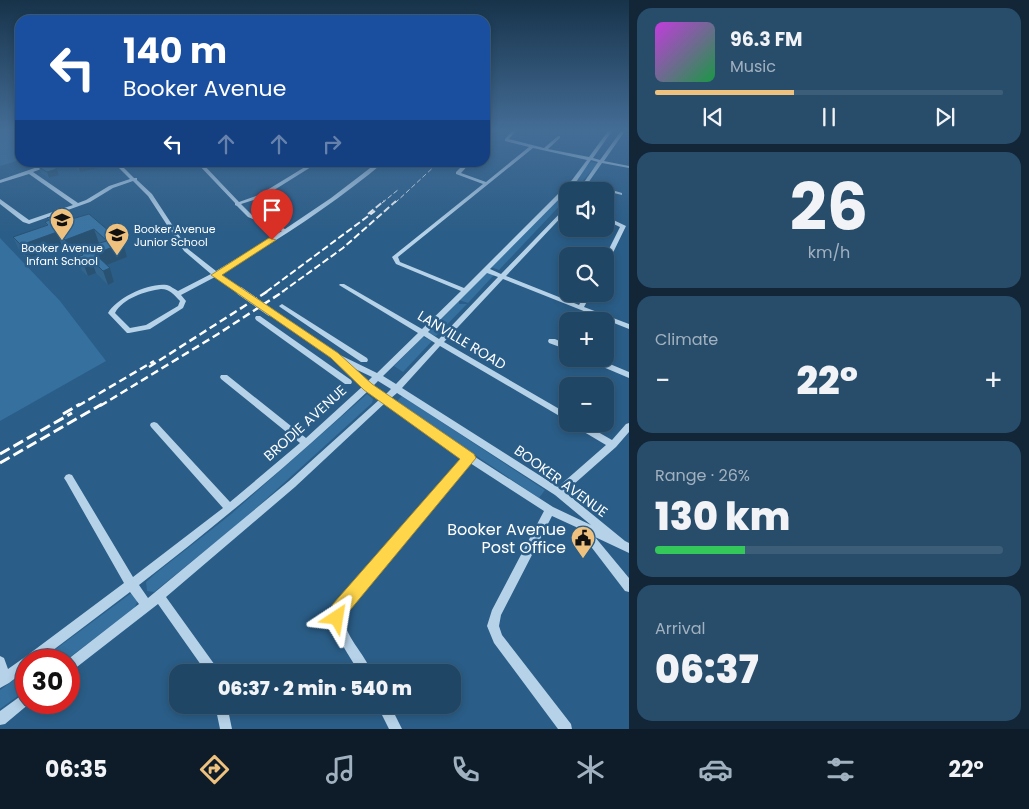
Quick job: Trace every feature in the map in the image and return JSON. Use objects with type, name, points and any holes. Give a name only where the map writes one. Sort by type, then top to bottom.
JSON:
[{"type":"street","points":[[466,291],[398,263],[395,257],[508,165]]},
{"type":"street","name":"BRODIE AVENUE","points":[[45,649],[229,508],[306,444],[424,334],[554,202],[586,165]]},
{"type":"street","points":[[587,182],[599,165]]},
{"type":"street","points":[[0,182],[44,167]]},
{"type":"street","name":"BOOKER AVENUE","points":[[121,167],[150,195],[186,250],[216,275],[312,340],[334,356],[368,387],[469,458],[550,510],[625,546]]},
{"type":"street","points":[[203,167],[250,216],[286,231]]},
{"type":"street","points":[[237,204],[261,196],[309,167]]},
{"type":"street","points":[[177,294],[216,275],[286,231],[375,167]]},
{"type":"street","points":[[464,167],[458,173],[485,183]]},
{"type":"street","points":[[30,172],[77,204]]},
{"type":"street","points":[[0,201],[26,222],[77,204],[111,187],[135,179]]},
{"type":"street","points":[[614,192],[620,194]]},
{"type":"street","points":[[80,658],[160,596],[292,484],[396,389],[559,215]]},
{"type":"street","points":[[614,222],[623,226],[614,247]]},
{"type":"street","points":[[486,270],[629,327]]},
{"type":"street","name":"LANVILLE ROAD","points":[[342,285],[559,413]]},
{"type":"street","points":[[166,287],[177,294],[183,301],[181,307],[143,329],[125,329],[111,313],[112,309],[120,302],[154,288],[166,287]]},
{"type":"street","points":[[581,307],[584,302]]},
{"type":"street","points":[[282,306],[364,360]]},
{"type":"street","points":[[258,318],[345,379],[350,370]]},
{"type":"street","points":[[301,347],[322,333]]},
{"type":"street","points":[[552,341],[559,344]]},
{"type":"street","name":"BOOKER AVENUE","points":[[334,356],[378,377],[558,492],[625,546]]},
{"type":"street","points":[[610,367],[629,375]]},
{"type":"street","points":[[224,377],[306,444]]},
{"type":"street","points":[[154,425],[229,508]]},
{"type":"street","points":[[558,492],[613,445],[629,426]]},
{"type":"street","points":[[591,432],[613,445]]},
{"type":"street","points":[[361,664],[340,626],[337,618],[339,610],[469,458]]},
{"type":"street","points":[[69,478],[131,584],[147,606]]},
{"type":"street","points":[[550,510],[496,614],[493,626],[498,640],[566,729]]},
{"type":"street","points":[[578,524],[629,587]]},
{"type":"street","points":[[160,596],[207,664]]},
{"type":"street","points":[[0,662],[2,680],[15,671]]},
{"type":"street","points":[[2,729],[0,719],[15,707]]},
{"type":"street","points":[[223,714],[226,729]]},
{"type":"street","points":[[388,714],[396,729]]},
{"type":"shaded area","points":[[588,165],[596,165],[582,182],[572,182]]},
{"type":"shaded area","points":[[559,196],[559,206],[499,270],[491,267]]},
{"type":"shaded area","points":[[0,238],[60,301],[106,361],[0,421]]},
{"type":"shaded area","points":[[486,272],[494,275],[468,303],[459,300]]},
{"type":"shaded area","points":[[459,301],[459,304],[467,304],[436,336],[428,333]]},
{"type":"shaded area","points":[[423,337],[432,341],[403,372],[394,366]]},
{"type":"shaded area","points":[[367,394],[373,399],[372,403],[242,521],[154,592],[147,591],[146,582],[156,573],[230,515]]},
{"type":"shaded area","points":[[402,396],[545,490],[539,498],[396,402]]},
{"type":"shaded area","points":[[130,594],[134,594],[138,600],[134,609],[80,650],[56,649]]},
{"type":"shaded area","points":[[15,679],[15,698],[0,709],[0,690]]},
{"type":"building","points":[[39,167],[54,167],[57,169],[47,172]]},
{"type":"building","points":[[66,214],[72,219],[89,214],[123,243],[95,254],[110,268],[103,271],[91,259],[83,263],[77,257],[83,255],[77,249],[107,241],[94,229],[65,240],[57,232],[21,245],[13,237],[48,225],[45,222],[49,220],[47,218]]},
{"type":"railway","points":[[395,203],[434,167]]},
{"type":"railway","points":[[382,203],[399,189]]},
{"type":"railway","points":[[368,214],[384,201]]},
{"type":"railway","points":[[282,292],[343,248],[396,201]]},
{"type":"railway","points":[[266,292],[375,211]]},
{"type":"railway","points":[[149,367],[268,291]]},
{"type":"railway","points":[[100,406],[284,291]]},
{"type":"railway","points":[[78,406],[154,361]]},
{"type":"railway","points":[[63,414],[80,404]]},
{"type":"railway","points":[[0,463],[102,404]]},
{"type":"railway","points":[[0,454],[72,413]]},
{"type":"place","name":"Booker Avenue Infant School","points":[[62,241]]},
{"type":"place","name":"Booker Avenue Junior School","points":[[117,256]]},
{"type":"place","name":"Booker Avenue Post Office","points":[[583,559]]},
{"type":"route","points":[[272,240],[216,275],[334,356],[368,387],[469,458],[339,610],[337,618]]}]
